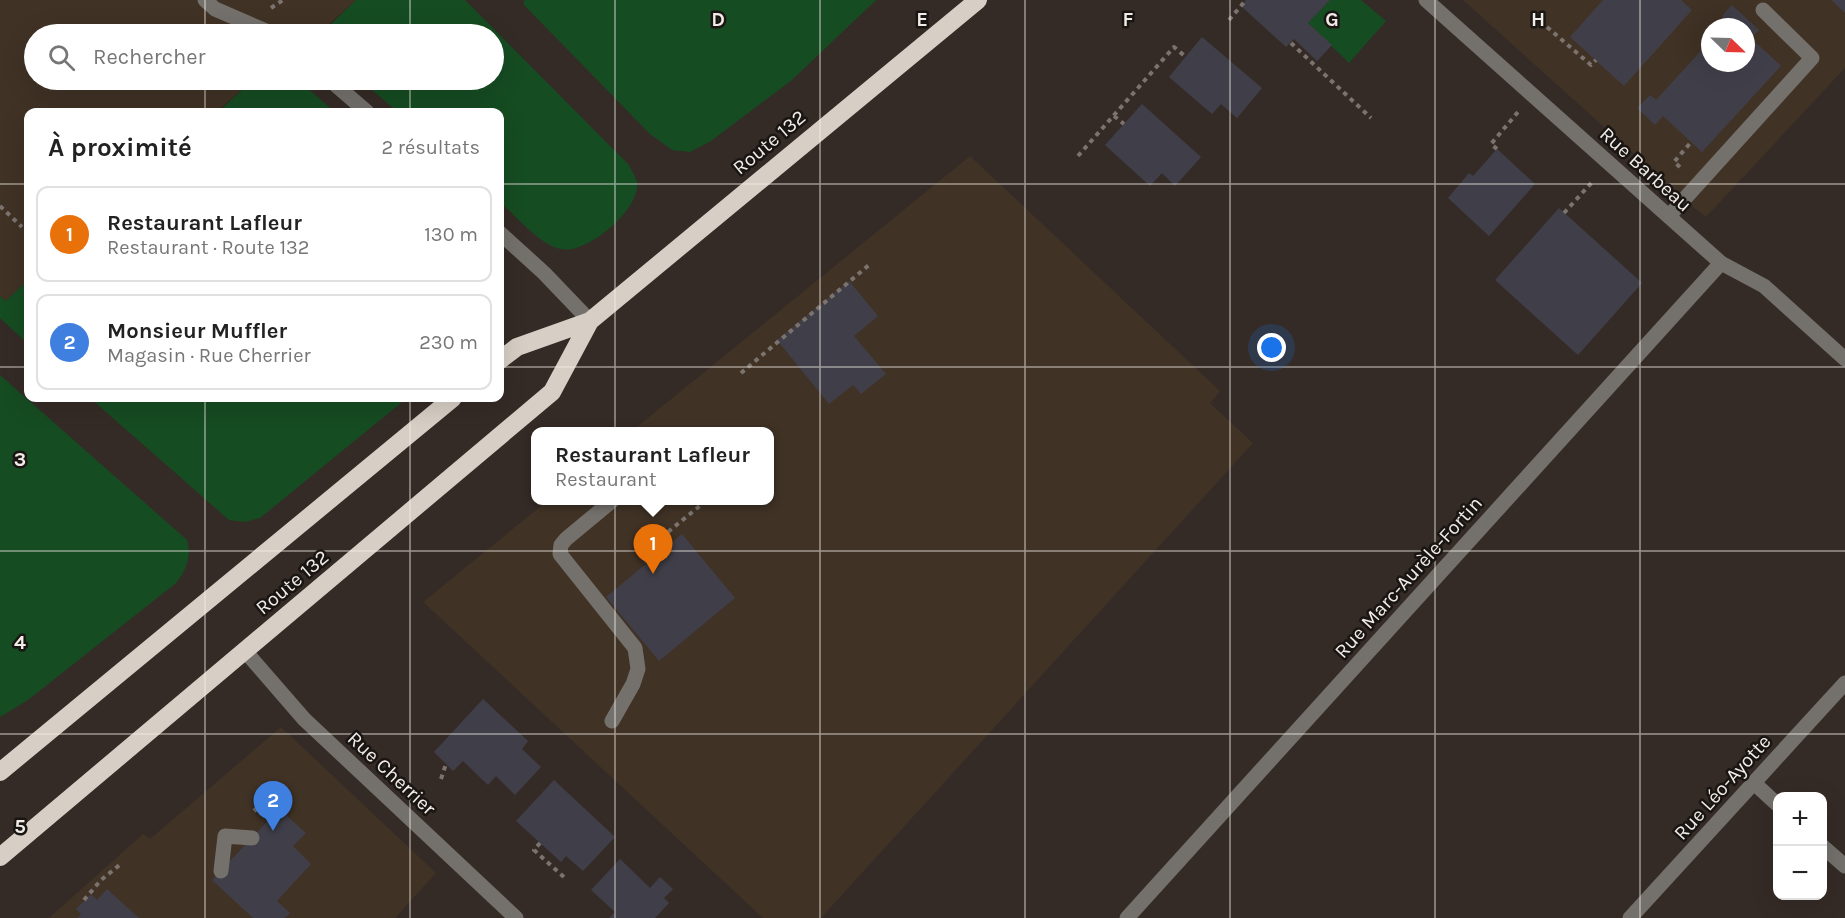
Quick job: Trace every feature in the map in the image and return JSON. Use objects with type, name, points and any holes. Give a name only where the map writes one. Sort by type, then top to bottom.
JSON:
[{"type":"highway","name":"Route 132","points":[[504,357],[517,347],[590,321],[978,0]]},
{"type":"highway","name":"Route 132","points":[[0,857],[552,393],[590,321]]},
{"type":"highway","name":"Route 132","points":[[2,770],[448,402]]},
{"type":"street","points":[[205,0],[215,9],[250,24]]},
{"type":"street","name":"Rue Barbeau","points":[[1426,0],[1721,263],[1764,286],[1845,359]]},
{"type":"street","points":[[1669,216],[1812,58],[1763,10]]},
{"type":"street","points":[[342,90],[362,108]]},
{"type":"street","points":[[504,237],[544,273],[590,321]]},
{"type":"street","name":"Rue Marc-Aurèle-Fortin","points":[[1126,918],[1721,263]]},
{"type":"street","points":[[608,505],[566,539],[561,545],[560,554],[635,648],[638,669],[633,684],[612,721]]},
{"type":"street","name":"Rue Cherrier","points":[[245,651],[304,719],[516,918]]},
{"type":"street","name":"Rue Léo-Ayotte","points":[[1630,918],[1845,683]]},
{"type":"street","points":[[1754,783],[1773,800]]},
{"type":"street","points":[[221,871],[225,836],[252,838]]},
{"type":"street","points":[[1827,850],[1845,866]]},
{"type":"path","points":[[1229,20],[1246,0]]},
{"type":"path","points":[[1547,27],[1591,65],[1596,60]]},
{"type":"path","points":[[1290,43],[1371,118]]},
{"type":"path","points":[[1078,156],[1174,47],[1186,57]]},
{"type":"path","points":[[1497,149],[1491,144],[1519,111]]},
{"type":"path","points":[[1114,116],[1124,124]]},
{"type":"path","points":[[1674,162],[1692,141]]},
{"type":"path","points":[[1564,213],[1609,164]]},
{"type":"path","points":[[0,206],[22,227]]},
{"type":"path","points":[[741,373],[868,265]]},
{"type":"path","points":[[647,562],[641,554],[702,505]]},
{"type":"path","points":[[441,779],[446,764]]},
{"type":"path","points":[[540,843],[534,850],[566,878]]},
{"type":"path","points":[[84,900],[101,880],[122,863]]},
{"type":"shaded area","points":[[0,0],[356,0],[329,24],[24,24],[24,90],[241,90],[221,108],[24,108],[24,284],[0,307]]},
{"type":"shaded area","points":[[1463,0],[1845,0],[1845,68],[1706,217]]},
{"type":"shaded area","points":[[970,156],[1220,391],[1210,403],[1253,443],[821,918],[763,918],[423,602],[542,505],[774,505],[774,427],[637,427]]},
{"type":"shaded area","points":[[281,727],[436,873],[395,918],[49,918],[143,834],[150,839]]},
{"type":"green space","points":[[356,0],[465,0],[489,24],[331,24]]},
{"type":"green space","points":[[524,0],[876,0],[792,80],[711,141],[690,152],[672,150],[650,134],[524,5]]},
{"type":"green space","points":[[1330,0],[1361,0],[1386,21],[1349,63],[1308,23]]},
{"type":"green space","points":[[504,39],[629,165],[637,182],[636,193],[621,217],[597,238],[572,249],[561,249],[537,236],[504,206],[504,108],[393,108],[372,90],[504,90]]},
{"type":"green space","points":[[242,90],[310,90],[330,108],[222,108]]},
{"type":"green space","points":[[24,284],[24,340],[0,318],[0,296],[6,301]]},
{"type":"green space","points":[[0,375],[24,396],[24,402],[31,402],[187,540],[189,552],[183,573],[176,583],[28,700],[0,717]]},
{"type":"green space","points":[[95,402],[402,402],[260,518],[245,522],[229,520]]},
{"type":"building","points":[[1246,0],[1330,0],[1308,23],[1332,45],[1317,61],[1294,39],[1286,47],[1241,6]]},
{"type":"building","points":[[1603,0],[1681,0],[1692,10],[1624,86],[1570,37]]},
{"type":"building","points":[[1831,0],[1845,0],[1845,13]]},
{"type":"building","points":[[1732,5],[1746,18],[1724,18],[1722,16]]},
{"type":"building","points":[[1202,37],[1262,88],[1237,118],[1221,104],[1212,114],[1169,77]]},
{"type":"building","points":[[1755,42],[1781,66],[1702,152],[1663,116],[1655,125],[1637,108],[1650,95],[1656,100],[1701,51],[1701,72],[1755,72]]},
{"type":"building","points":[[1142,104],[1201,157],[1175,186],[1162,173],[1150,186],[1105,145]]},
{"type":"building","points":[[1497,149],[1535,184],[1489,236],[1448,198],[1469,173],[1473,176]]},
{"type":"building","points":[[1559,208],[1642,283],[1578,355],[1495,280]]},
{"type":"building","points":[[849,281],[878,316],[854,336],[886,374],[861,394],[853,385],[829,404],[777,340]]},
{"type":"building","points":[[682,534],[735,598],[659,661],[606,597]]},
{"type":"building","points":[[483,699],[528,741],[522,749],[541,767],[515,795],[496,776],[488,785],[463,761],[453,771],[434,752]]},
{"type":"building","points":[[554,780],[615,837],[583,871],[566,856],[561,862],[516,821]]},
{"type":"building","points":[[279,809],[306,833],[293,846],[311,864],[277,901],[290,913],[285,918],[253,918],[212,880]]},
{"type":"building","points":[[620,859],[650,888],[660,877],[673,889],[664,898],[669,903],[655,918],[609,918],[615,912],[591,890]]},
{"type":"building","points":[[107,889],[139,918],[78,918],[81,914],[76,909],[91,894],[97,900]]},
{"type":"place","name":"Restaurant Lafleur","points":[[653,574]]},
{"type":"place","name":"Monsieur Muffler","points":[[273,831]]}]
